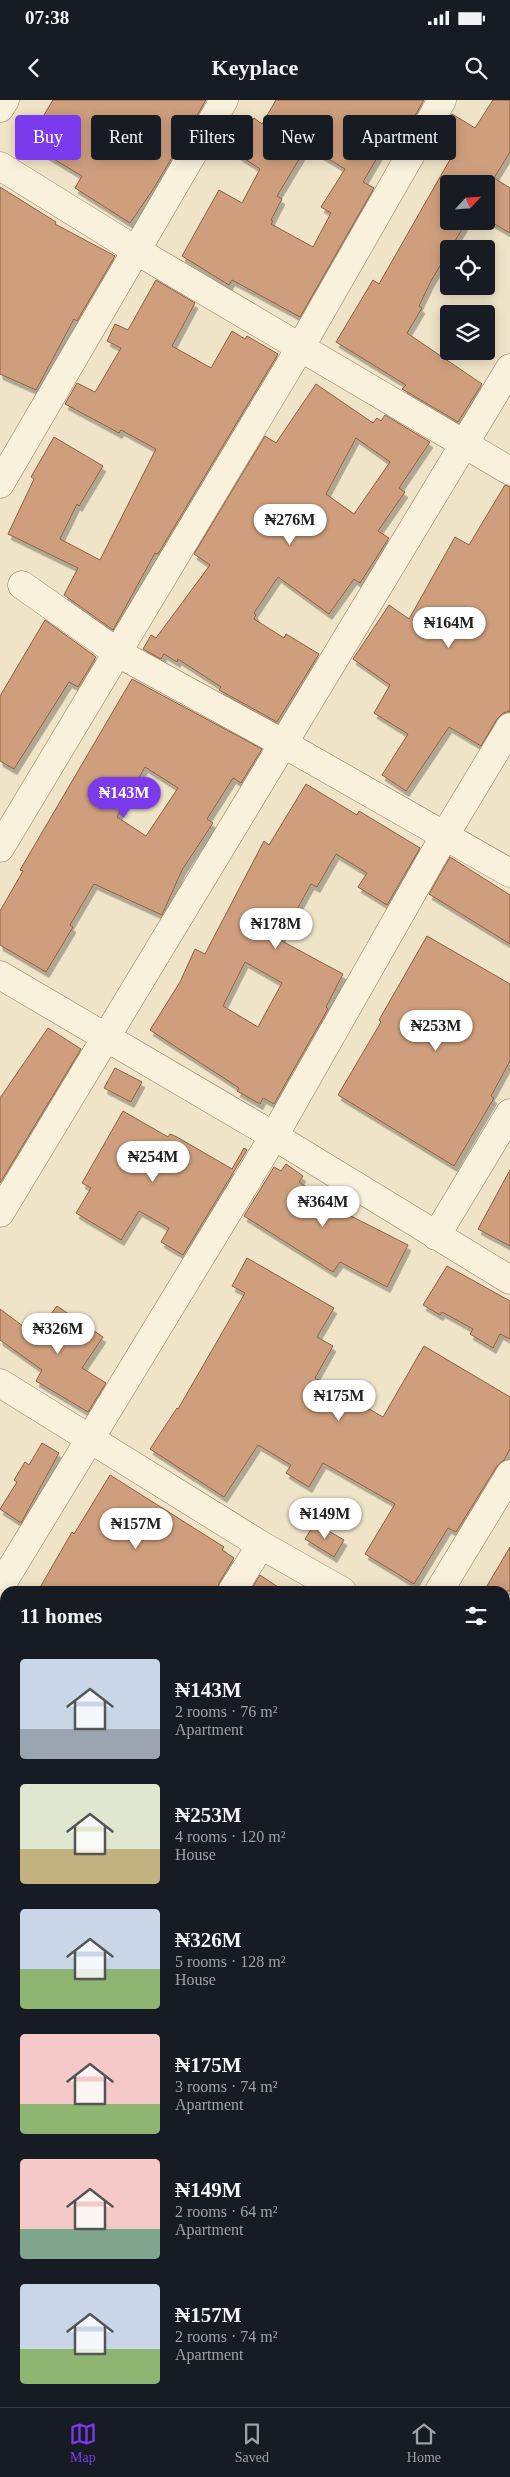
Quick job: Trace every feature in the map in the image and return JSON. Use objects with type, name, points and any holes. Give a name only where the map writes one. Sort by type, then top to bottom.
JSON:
[{"type":"street","points":[[0,108],[4,100]]},
{"type":"street","points":[[0,484],[224,100]]},
{"type":"street","points":[[0,848],[300,348],[442,100]]},
{"type":"street","points":[[0,166],[137,251],[510,471]]},
{"type":"street","points":[[0,1213],[510,368]]},
{"type":"street","points":[[22,585],[118,653],[284,744],[510,873]]},
{"type":"street","points":[[1,1586],[274,1136],[445,835],[510,726]]},
{"type":"street","points":[[0,975],[274,1136],[510,1280]]},
{"type":"street","points":[[436,1236],[510,1113]]},
{"type":"street","points":[[0,1383],[261,1545],[333,1586]]},
{"type":"street","points":[[442,1586],[510,1474]]},
{"type":"street","points":[[235,1586],[261,1545]]},
{"type":"building","points":[[53,100],[206,100],[197,115],[171,115],[171,159],[130,223],[75,188],[82,176],[55,160],[81,160],[81,115],[44,115]]},
{"type":"building","points":[[276,100],[424,100],[415,115],[343,115],[343,160],[376,160],[363,182],[374,188],[300,317],[232,280],[229,285],[182,256],[219,190],[242,203],[260,169],[246,160],[253,160],[254,118],[262,124],[263,122],[263,160],[299,160],[277,196],[282,199],[271,220],[273,221],[271,224],[313,247],[331,213],[321,207],[345,169],[330,160],[333,160],[333,115],[267,115]]},
{"type":"building","points":[[493,100],[510,100],[510,152],[495,176],[441,175],[450,160],[456,160],[456,116],[475,128]]},
{"type":"building","points":[[440,177],[440,230],[462,230],[456,240],[440,240],[440,266],[419,306],[422,308],[407,333],[440,355],[440,360],[447,360],[482,384],[458,422],[402,389],[406,385],[336,342],[373,280],[379,284]]},
{"type":"building","points":[[495,179],[510,188],[510,233],[495,224]]},
{"type":"building","points":[[0,187],[56,222],[55,224],[115,256],[77,321],[74,319],[36,390],[0,374]]},
{"type":"building","points":[[156,280],[195,303],[172,346],[211,368],[232,331],[245,339],[247,336],[278,354],[158,554],[155,553],[113,630],[64,595],[78,568],[8,534],[34,479],[31,477],[54,437],[103,466],[79,506],[77,504],[60,539],[100,560],[156,449],[121,430],[119,433],[65,404],[77,383],[95,392],[121,348],[107,341],[115,324],[128,330]]},
{"type":"building","points":[[316,384],[373,423],[377,418],[381,421],[385,415],[430,442],[399,488],[405,492],[378,531],[389,538],[360,583],[354,579],[329,614],[278,577],[254,613],[256,615],[254,619],[284,638],[286,634],[319,654],[277,722],[219,690],[221,687],[178,659],[177,662],[164,654],[161,659],[143,649],[151,635],[156,638],[210,565],[194,554],[265,436],[276,443]],"holes":[[[356,438],[390,462],[354,514],[326,494]]]},
{"type":"building","points":[[505,485],[510,487],[510,711],[503,713],[497,719],[481,746],[449,727],[406,791],[382,775],[408,734],[374,713],[390,685],[353,659],[389,605],[409,619],[455,537],[469,545]]},
{"type":"building","points":[[45,620],[96,657],[78,687],[69,682],[14,769],[0,761],[0,696]]},
{"type":"building","points":[[132,679],[262,749],[241,783],[233,778],[207,819],[213,823],[182,870],[162,915],[94,884],[70,925],[73,927],[46,972],[0,945],[0,911],[23,871],[20,870]],"holes":[[[145,767],[178,788],[146,836],[117,817]]]},
{"type":"building","points":[[306,784],[357,815],[359,811],[420,848],[387,905],[358,887],[367,873],[336,854],[317,887],[311,884],[280,940],[343,974],[326,1007],[328,1009],[274,1104],[263,1098],[260,1104],[237,1091],[239,1088],[150,1030],[180,982],[195,949],[205,954],[264,841],[269,845]],"holes":[[[245,962],[282,983],[258,1027],[223,1006]]]},
{"type":"building","points":[[450,857],[510,895],[510,944],[429,894]]},
{"type":"building","points":[[427,936],[510,984],[510,1061],[491,1096],[494,1098],[454,1166],[338,1095],[381,1022],[379,1020]]},
{"type":"building","points":[[48,1028],[81,1049],[0,1183],[0,1098]]},
{"type":"building","points":[[115,1068],[142,1082],[131,1102],[104,1088]]},
{"type":"building","points":[[123,1111],[168,1137],[170,1134],[177,1137],[232,1169],[244,1148],[247,1150],[183,1255],[161,1242],[169,1228],[139,1211],[121,1240],[76,1213],[91,1188],[82,1183]]},
{"type":"building","points":[[286,1164],[303,1176],[299,1182],[341,1211],[408,1245],[387,1287],[340,1262],[333,1272],[244,1216],[274,1167],[281,1171]]},
{"type":"building","points":[[510,1170],[510,1246],[478,1229]]},
{"type":"building","points":[[247,1258],[334,1308],[317,1337],[333,1346],[315,1378],[383,1417],[424,1346],[510,1397],[510,1449],[504,1460],[497,1466],[456,1532],[448,1528],[414,1584],[365,1554],[395,1504],[323,1463],[309,1487],[286,1473],[291,1465],[258,1445],[224,1497],[150,1449],[178,1409],[245,1293],[232,1286]]},
{"type":"building","points":[[447,1266],[510,1301],[510,1339],[500,1334],[493,1348],[470,1334],[473,1329],[442,1312],[440,1315],[423,1305]]},
{"type":"building","points":[[57,1306],[103,1337],[82,1368],[106,1383],[88,1412],[36,1381],[42,1370],[0,1340],[0,1309],[35,1335]]},
{"type":"building","points":[[42,1443],[59,1453],[21,1523],[0,1509],[17,1482],[14,1480],[25,1462],[29,1465]]},
{"type":"building","points":[[110,1475],[224,1547],[222,1550],[234,1558],[218,1586],[41,1586],[72,1532],[74,1534]]},
{"type":"building","points":[[315,1523],[344,1540],[334,1557],[305,1539]]},
{"type":"building","points":[[510,1547],[510,1586],[487,1586]]},
{"type":"building","points":[[260,1575],[276,1586],[253,1586]]}]
